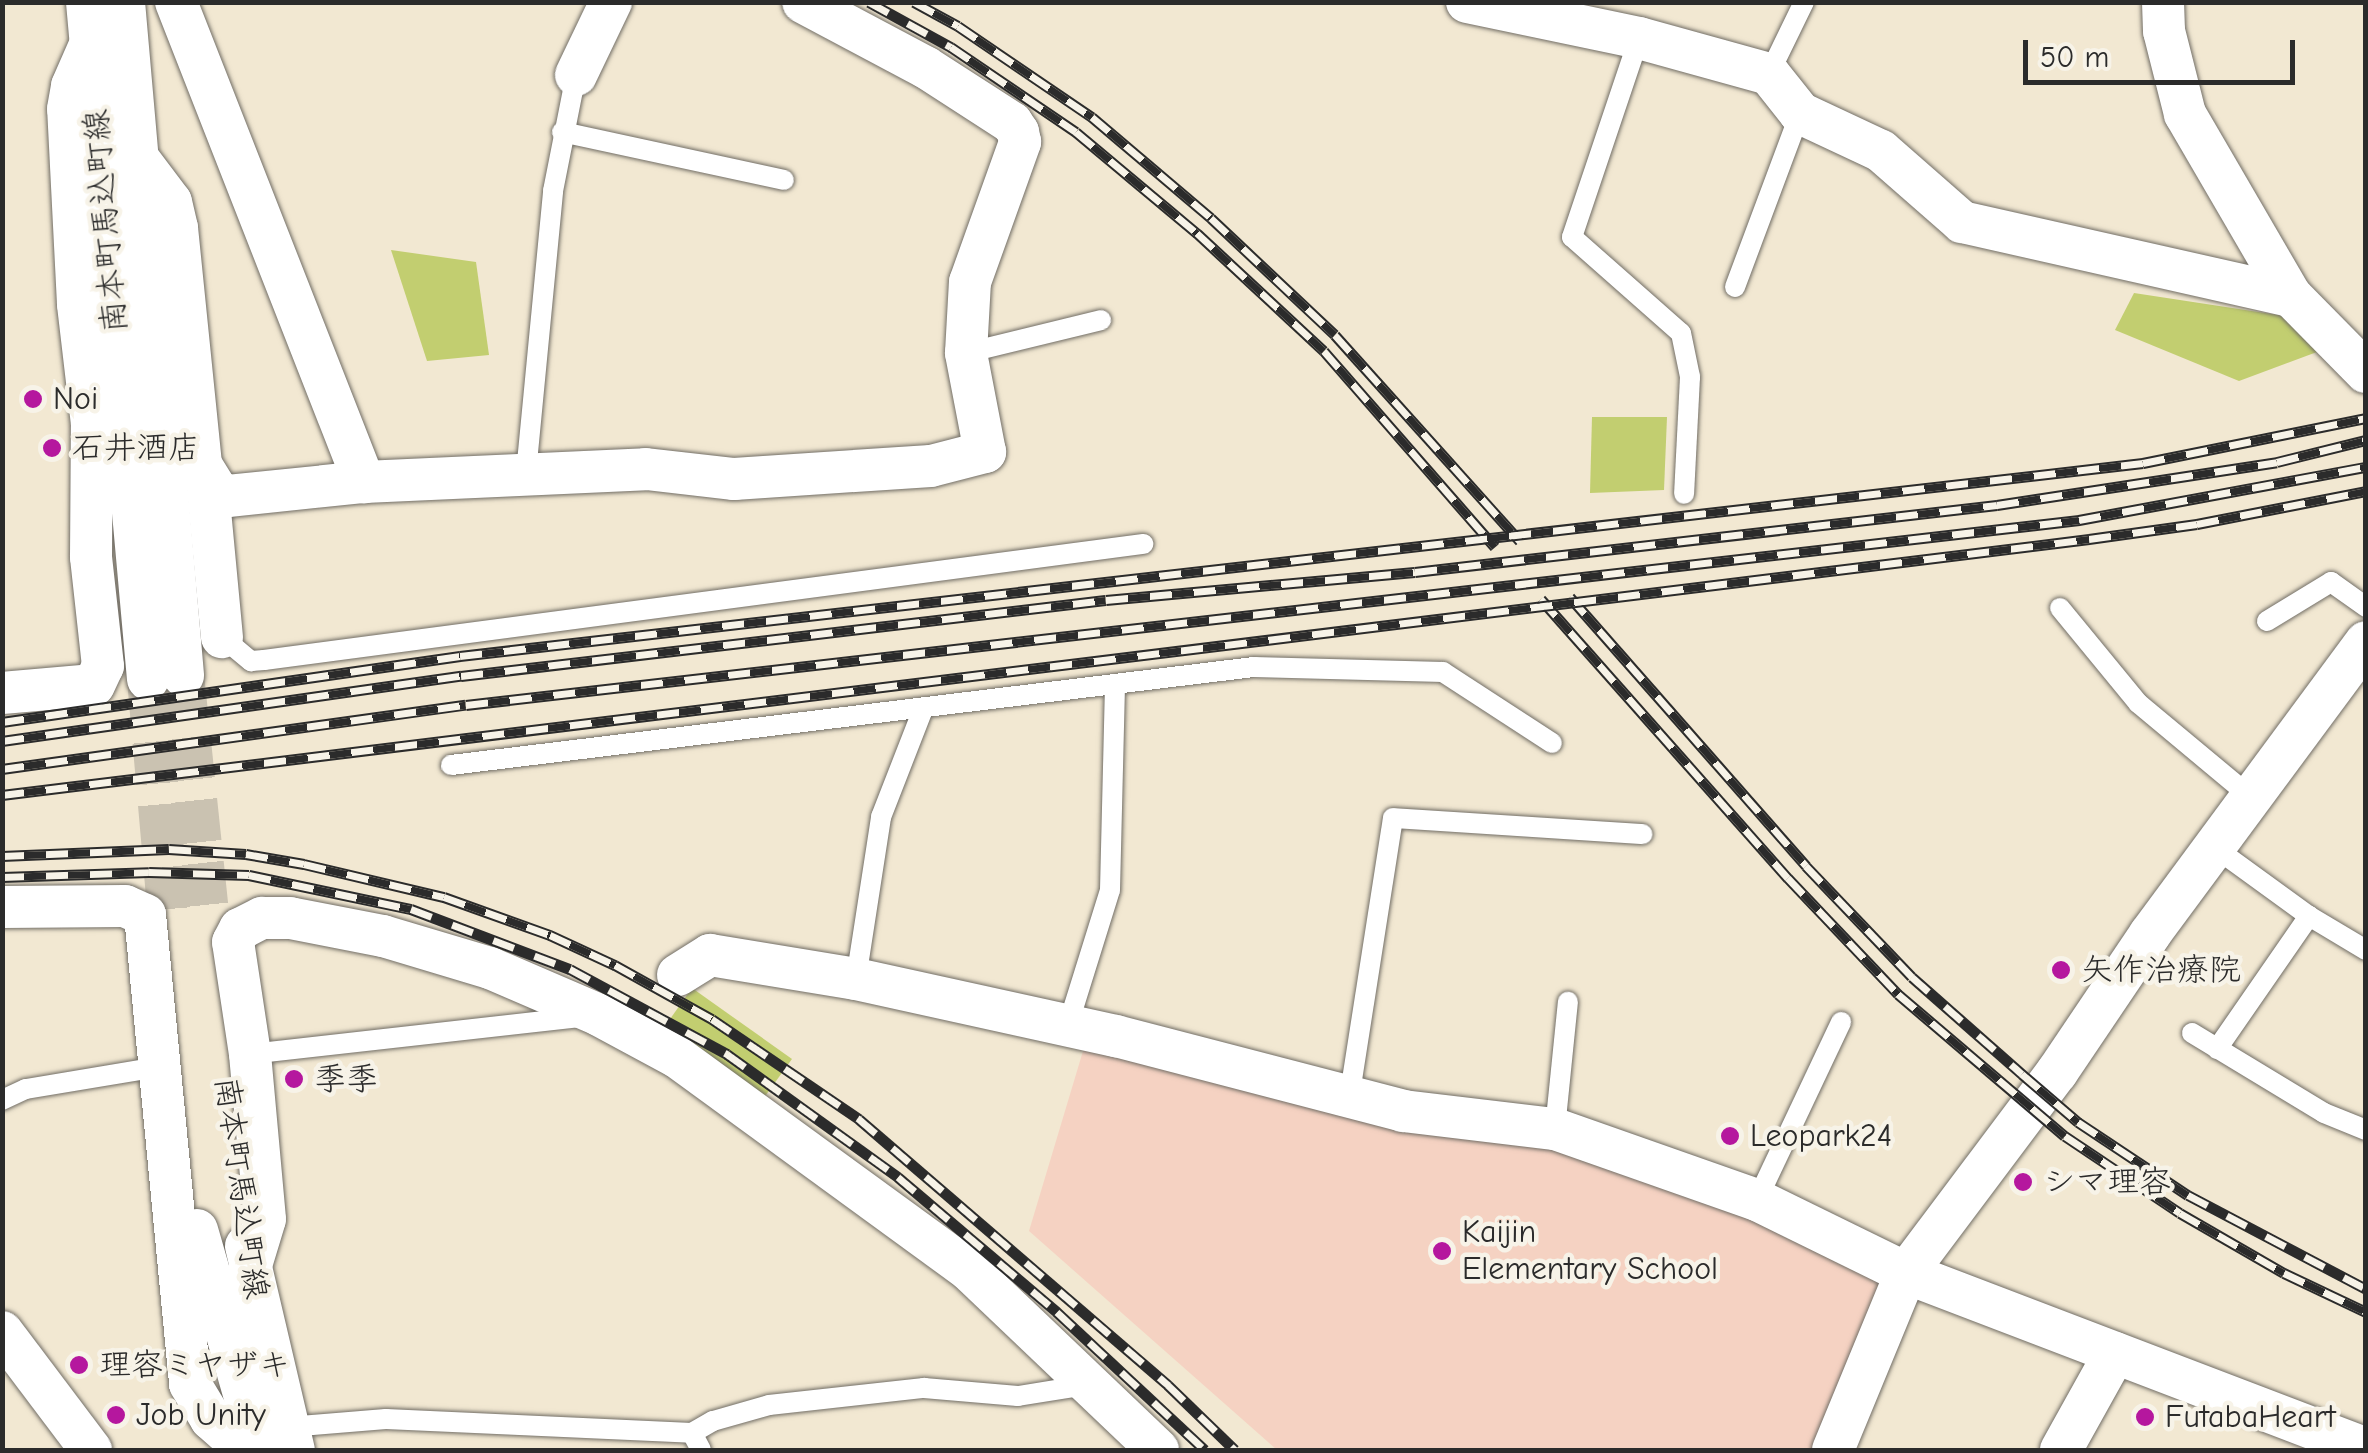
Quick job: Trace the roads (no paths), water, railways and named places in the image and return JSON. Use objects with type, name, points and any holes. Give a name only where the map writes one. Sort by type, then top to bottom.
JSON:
[{"type":"street","name":"南本町馬込町線","points":[[86,2],[166,677],[140,161],[124,2]]},
{"type":"street","points":[[176,2],[364,482]]},
{"type":"street","points":[[576,75],[612,2]]},
{"type":"street","points":[[207,480],[228,496],[364,482],[526,473],[646,469],[734,479],[931,466],[985,452],[966,352],[970,282],[1020,142],[1018,132],[1012,123],[925,67],[803,2]]},
{"type":"street","points":[[1467,2],[1640,38],[1769,74],[1800,114],[1881,152],[1962,222],[2291,296]]},
{"type":"street","points":[[2163,2],[2164,31],[2185,114],[2291,296],[2366,372]]},
{"type":"street","points":[[2,693],[94,685],[103,666],[91,557],[92,424],[78,304],[68,109],[72,86],[90,46]]},
{"type":"street","points":[[140,161],[171,202],[178,228],[199,455],[207,480],[222,637]]},
{"type":"street","points":[[1833,1450],[1906,1273],[2057,1072],[2250,797],[2366,642]]},
{"type":"street","points":[[2,907],[125,906],[140,910],[147,922],[157,1068],[190,1384],[212,1419],[246,1450]]},
{"type":"street","points":[[249,1272],[265,1220],[250,1054],[233,942],[240,930],[262,918],[290,918],[384,936],[490,968],[599,1015],[676,1057],[860,1187],[968,1270],[1158,1450]]},
{"type":"street","name":"南本町馬込町線","points":[[189,925],[249,1272],[281,1443],[197,1232],[189,925]]},
{"type":"street","points":[[678,975],[710,955],[856,979],[1068,1026],[1402,1111],[1555,1129],[1757,1200],[1906,1273],[2365,1450]]},
{"type":"street","points":[[2,1332],[91,1450]]},
{"type":"street","points":[[2060,1450],[2115,1353]]},
{"type":"lane","points":[[1769,74],[1804,2]]},
{"type":"lane","points":[[1640,38],[1572,236],[1681,333],[1690,377],[1684,494]]},
{"type":"lane","points":[[526,473],[562,132],[576,75]]},
{"type":"lane","points":[[1735,287],[1800,114]]},
{"type":"lane","points":[[562,132],[784,180]]},
{"type":"lane","points":[[966,352],[1100,320]]},
{"type":"lane","points":[[222,637],[251,661],[264,660],[1143,544]]},
{"type":"lane","points":[[2267,621],[2331,582],[2366,607]]},
{"type":"lane","points":[[2060,608],[2138,703],[2250,797]]},
{"type":"lane","points":[[451,766],[1254,667],[1443,672],[1552,743]]},
{"type":"lane","points":[[1068,1026],[1110,890],[1115,685]]},
{"type":"lane","points":[[856,979],[881,817],[924,710]]},
{"type":"lane","points":[[1349,1099],[1392,818],[1642,834]]},
{"type":"lane","points":[[2214,848],[2309,916],[2366,950]]},
{"type":"lane","points":[[2217,1048],[2309,916]]},
{"type":"lane","points":[[1555,1129],[1568,1002]]},
{"type":"lane","points":[[250,1054],[599,1015]]},
{"type":"lane","points":[[1757,1200],[1841,1022]]},
{"type":"lane","points":[[2192,1033],[2324,1113],[2366,1130]]},
{"type":"lane","points":[[2,1100],[26,1089],[157,1068]]},
{"type":"lane","points":[[281,1443],[386,1419],[696,1442],[713,1421],[768,1405],[924,1388],[1018,1396],[1088,1385]]},
{"type":"tunnel","points":[[183,675],[209,922]]},
{"type":"tunnel","points":[[148,679],[170,928]]},
{"type":"railway","points":[[869,2],[951,47],[1076,132],[1197,233],[1324,351],[1495,547]]},
{"type":"railway","points":[[914,2],[958,26],[1092,117],[1211,218],[1335,335],[1520,541]]},
{"type":"railway","points":[[2,722],[460,656],[2143,463],[2366,418]]},
{"type":"railway","points":[[2,741],[461,676],[1106,600],[1415,572],[1997,505],[2277,462],[2366,440]]},
{"type":"railway","points":[[2,769],[466,705],[2079,520],[2366,467]]},
{"type":"railway","points":[[2,795],[2089,539],[2197,524],[2366,491]]},
{"type":"railway","points":[[1570,597],[1806,866],[1912,977],[2022,1074],[2078,1122],[2188,1195],[2366,1289]]},
{"type":"railway","points":[[1541,599],[1788,878],[1898,994],[2065,1136],[2180,1213],[2284,1273],[2366,1312]]},
{"type":"railway","points":[[2,856],[169,849],[246,854],[304,864],[444,897],[550,935],[615,965],[712,1019],[859,1119],[1168,1385],[1235,1450]]},
{"type":"railway","points":[[2,877],[149,872],[249,875],[411,909],[570,969],[727,1054],[898,1177],[1057,1312],[1205,1450]]},
{"type":"place","name":"Noi","points":[[33,399]]},
{"type":"place","name":"石井酒店","points":[[52,448]]},
{"type":"place","name":"矢作治療院","points":[[2061,970]]},
{"type":"place","name":"季季","points":[[294,1079]]},
{"type":"place","name":"Leopark24","points":[[1730,1136]]},
{"type":"place","name":"シマ理容","points":[[2023,1182]]},
{"type":"place","name":"Kaijin Elementary School","points":[[1442,1251]]},
{"type":"place","name":"理容ミヤザキ","points":[[79,1365]]},
{"type":"place","name":"Job Unity","points":[[116,1415]]},
{"type":"place","name":"FutabaHeart","points":[[2145,1417]]}]
